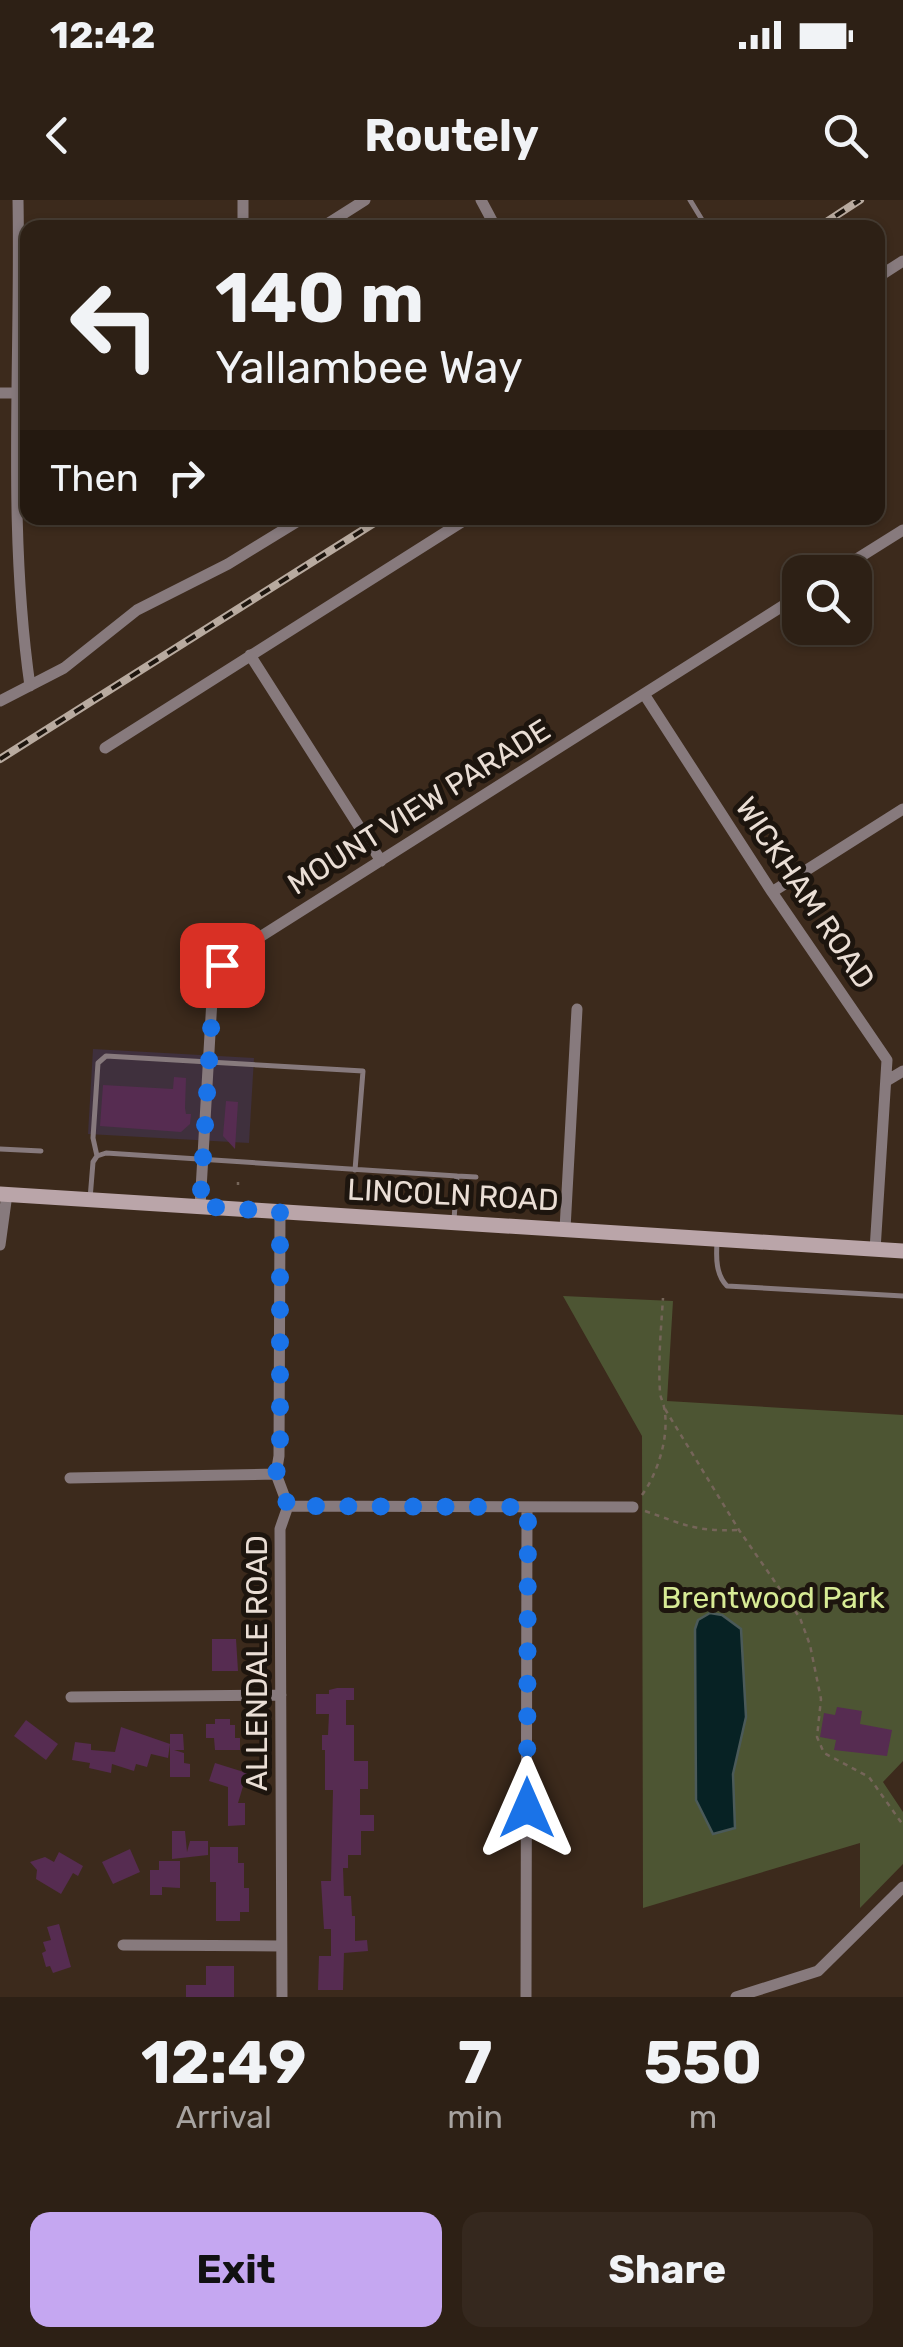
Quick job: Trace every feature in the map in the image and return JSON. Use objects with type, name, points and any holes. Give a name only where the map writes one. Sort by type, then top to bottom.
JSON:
[{"type":"main road","name":"LINCOLN ROAD","points":[[4,1194],[903,1252]]},
{"type":"street","points":[[18,200],[20,277]]},
{"type":"street","points":[[333,220],[364,200]]},
{"type":"street","points":[[20,417],[16,449],[21,619],[30,686]]},
{"type":"street","points":[[0,702],[64,668],[138,610],[228,564],[292,525]]},
{"type":"street","points":[[105,748],[457,525]]},
{"type":"street","points":[[863,555],[903,530]]},
{"type":"street","name":"MOUNT VIEW PARADE","points":[[200,1206],[214,982],[222,965],[233,954],[782,606]]},
{"type":"street","points":[[250,655],[381,861]]},
{"type":"street","name":"WICKHAM ROAD","points":[[644,694],[887,1060],[875,1250]]},
{"type":"street","points":[[772,892],[903,810]]},
{"type":"street","points":[[565,1229],[577,1009]]},
{"type":"street","points":[[888,1080],[903,1071]]},
{"type":"street","points":[[0,1245],[4,1194]]},
{"type":"street","name":"ALLENDALE ROAD","points":[[280,1212],[280,1456],[276,1474],[288,1506],[280,1530],[282,1997]]},
{"type":"street","points":[[70,1478],[276,1474]]},
{"type":"street","points":[[288,1506],[632,1508]]},
{"type":"street","points":[[526,1997],[528,1507]]},
{"type":"street","points":[[72,1697],[281,1695]]},
{"type":"street","points":[[736,1997],[818,1971],[903,1887]]},
{"type":"street","points":[[124,1946],[282,1946]]},
{"type":"lane","points":[[90,1199],[97,1156],[93,1136],[98,1063],[106,1056],[363,1071],[355,1170]]},
{"type":"lane","points":[[0,1149],[41,1151]]},
{"type":"lane","points":[[97,1156],[476,1177]]},
{"type":"lane","points":[[454,1223],[457,1176]]},
{"type":"lane","points":[[717,1240],[716,1262],[726,1286],[903,1296]]},
{"type":"path","points":[[663,1298],[660,1396],[665,1409],[739,1530],[800,1618],[821,1698],[816,1737],[824,1753],[869,1776],[903,1825]]},
{"type":"path","points":[[665,1409],[662,1449],[653,1480],[632,1508],[705,1531],[739,1530]]},
{"type":"shaded area","points":[[93,1049],[254,1058],[249,1143],[88,1134]]},
{"type":"green space","name":"Brentwood Park","points":[[563,1296],[673,1301],[667,1401],[903,1415],[903,1761],[883,1782],[903,1812],[903,1864],[860,1908],[860,1843],[643,1908],[642,1436]]},
{"type":"water","points":[[710,1613],[722,1615],[741,1629],[746,1717],[733,1774],[735,1828],[713,1834],[696,1800],[695,1629],[698,1620]]},
{"type":"building","points":[[174,1077],[186,1078],[185,1108],[186,1114],[191,1114],[190,1124],[181,1132],[100,1126],[103,1085],[173,1089]]},
{"type":"building","points":[[226,1101],[238,1102],[235,1149],[223,1136]]},
{"type":"building","points":[[212,1639],[236,1639],[238,1671],[212,1671]]},
{"type":"building","points":[[354,1688],[354,1700],[346,1700],[346,1725],[354,1725],[354,1761],[368,1761],[368,1789],[360,1789],[360,1815],[374,1815],[374,1831],[361,1831],[361,1855],[348,1855],[348,1868],[343,1868],[344,1896],[351,1896],[355,1916],[355,1941],[367,1940],[368,1951],[344,1953],[343,1990],[318,1990],[319,1956],[331,1956],[331,1929],[324,1929],[321,1881],[331,1881],[333,1790],[325,1790],[322,1750],[322,1735],[328,1735],[329,1714],[316,1714],[316,1694],[329,1694],[329,1690]]},
{"type":"building","points":[[837,1707],[862,1711],[860,1724],[892,1730],[887,1756],[834,1750],[836,1740],[820,1737],[824,1713],[835,1715]]},
{"type":"building","points":[[215,1719],[230,1719],[230,1725],[235,1725],[240,1750],[215,1750],[214,1738],[206,1738],[206,1724],[215,1724]]},
{"type":"building","points":[[26,1720],[58,1744],[46,1760],[14,1736]]},
{"type":"building","points":[[121,1727],[170,1744],[168,1758],[151,1754],[147,1767],[136,1764],[134,1771],[112,1764],[111,1773],[72,1760],[75,1742],[91,1744],[91,1750],[115,1752]]},
{"type":"building","points":[[170,1734],[183,1734],[184,1750],[174,1750],[184,1753],[184,1763],[190,1764],[190,1777],[170,1777]]},
{"type":"building","points":[[215,1763],[247,1773],[238,1803],[245,1803],[245,1825],[228,1826],[228,1787],[209,1781]]},
{"type":"building","points":[[172,1831],[185,1831],[187,1852],[190,1841],[208,1841],[208,1855],[172,1859]]},
{"type":"building","points":[[210,1847],[238,1847],[238,1863],[244,1863],[244,1888],[249,1888],[249,1912],[240,1912],[240,1921],[216,1921],[216,1882],[210,1882]]},
{"type":"building","points":[[130,1849],[140,1872],[113,1884],[102,1862]]},
{"type":"building","points":[[59,1852],[83,1866],[78,1876],[73,1873],[61,1894],[36,1879],[37,1870],[30,1862],[45,1857],[54,1862]]},
{"type":"building","points":[[159,1861],[180,1861],[180,1888],[162,1887],[162,1895],[150,1895],[150,1870],[159,1870]]},
{"type":"building","points":[[59,1924],[71,1967],[53,1973],[50,1966],[46,1967],[43,1942],[51,1940],[47,1927]]},
{"type":"building","points":[[206,1966],[234,1966],[234,1997],[186,1997],[186,1985],[206,1985]]},
{"type":"railway","points":[[829,220],[860,200]]},
{"type":"railway","points":[[0,759],[371,525]]},
{"type":"route","points":[[222,965],[214,982],[200,1206],[280,1212],[280,1456],[276,1474],[288,1506],[528,1507],[527,1808]]}]
